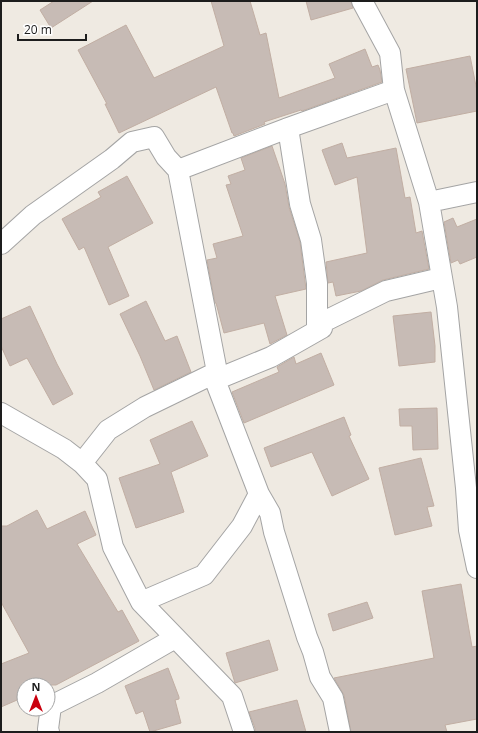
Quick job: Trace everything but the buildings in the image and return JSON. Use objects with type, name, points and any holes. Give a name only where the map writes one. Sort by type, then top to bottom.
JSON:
[{"type":"street","points":[[362,1],[390,53],[394,90],[429,202],[447,307],[472,488],[469,530],[477,568]]},
{"type":"street","points":[[178,170],[394,90]]},
{"type":"street","points":[[288,128],[300,204],[311,240],[317,283],[317,325]]},
{"type":"street","points":[[1,244],[33,215],[112,159],[132,142],[154,137],[166,157],[178,170],[216,376],[259,494],[270,514],[274,532],[320,678],[333,698],[340,732]]},
{"type":"street","points":[[429,202],[477,192]]},
{"type":"street","points":[[317,325],[386,291],[441,278]]},
{"type":"street","points":[[82,463],[108,430],[145,406],[216,376],[271,357],[322,328],[317,325]]},
{"type":"street","points":[[1,412],[64,449],[82,463],[97,479],[113,546],[140,602],[232,696],[244,732]]},
{"type":"street","points":[[140,602],[204,575],[242,526],[259,494]]},
{"type":"street","points":[[49,732],[48,728],[51,706],[97,684],[175,638]]}]
